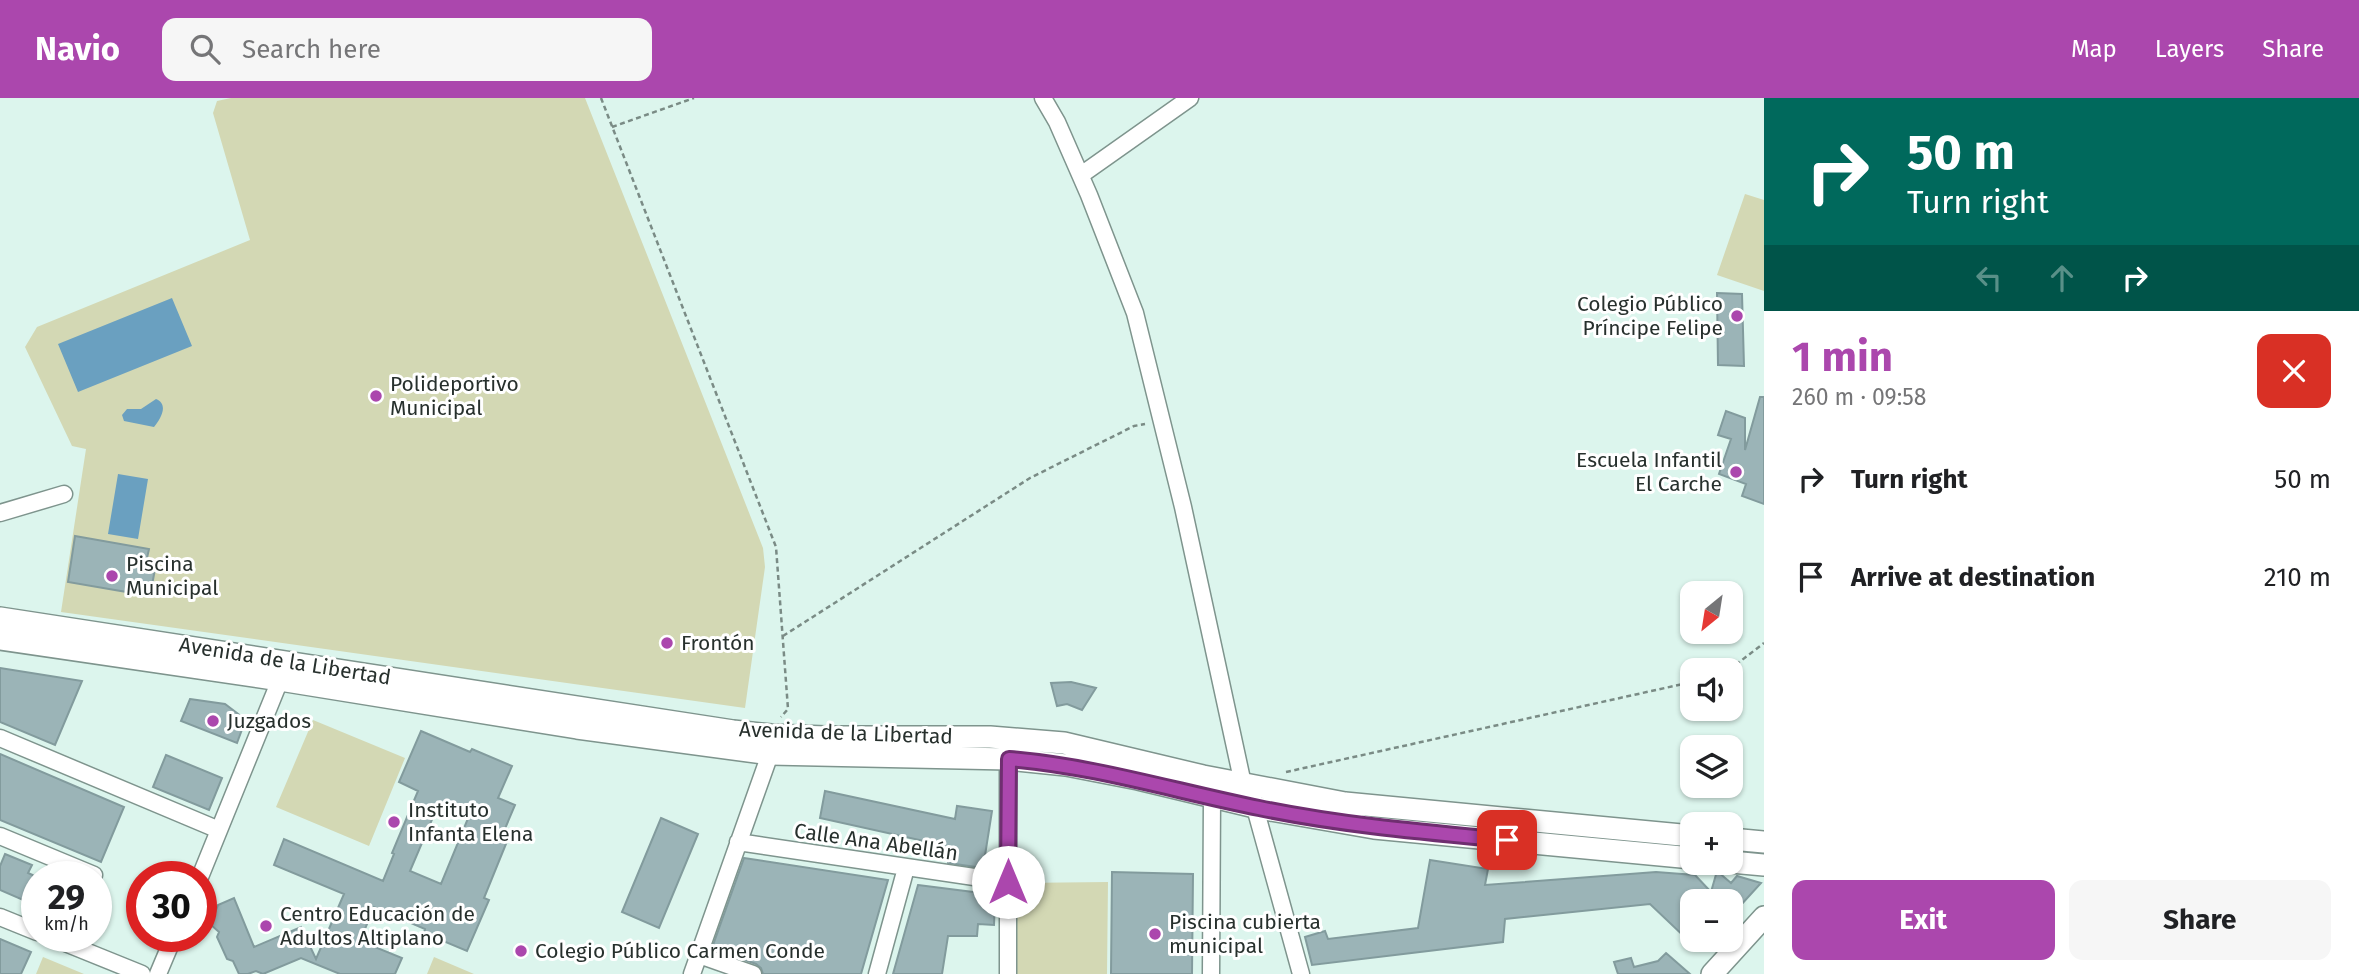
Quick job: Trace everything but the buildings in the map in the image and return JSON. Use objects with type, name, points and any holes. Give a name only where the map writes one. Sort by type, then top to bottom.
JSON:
[{"type":"main road","name":"Avenida de la Libertad","points":[[0,618],[281,670]]},
{"type":"main road","points":[[0,639],[281,670],[577,728],[771,745],[1009,759],[1093,770],[1259,808],[1374,828],[1680,857]]},
{"type":"main road","name":"Avenida de la Libertad","points":[[771,745],[990,737],[1064,743],[1332,801],[1680,835]]},
{"type":"main road","points":[[1743,840],[1764,842]]},
{"type":"main road","points":[[1743,863],[1764,865]]},
{"type":"main road","points":[[1713,974],[1764,917]]},
{"type":"street","points":[[1043,98],[1080,174],[1135,313],[1244,784]]},
{"type":"street","points":[[1080,174],[1190,98]]},
{"type":"street","points":[[0,513],[64,494]]},
{"type":"street","points":[[206,861],[281,670]]},
{"type":"street","points":[[0,738],[219,830]]},
{"type":"street","points":[[692,974],[771,745]]},
{"type":"street","points":[[1008,974],[1009,759]]},
{"type":"street","points":[[1211,974],[1212,798]]},
{"type":"street","points":[[1259,808],[1257,815],[1301,974]]},
{"type":"street","points":[[0,836],[60,861]]},
{"type":"street","name":"Calle Ana Abellán","points":[[738,842],[1008,882]]},
{"type":"street","points":[[877,974],[906,868]]},
{"type":"street","points":[[0,916],[21,925]]},
{"type":"street","points":[[88,952],[142,974]]},
{"type":"street","points":[[158,974],[167,952]]},
{"type":"street","points":[[699,955],[753,974]]},
{"type":"path","points":[[601,98],[776,547],[788,709],[778,722],[771,745]]},
{"type":"path","points":[[612,127],[694,98]]},
{"type":"path","points":[[783,636],[1030,478],[1133,426],[1153,425],[1164,431]]},
{"type":"path","points":[[1743,659],[1764,643]]},
{"type":"path","points":[[1275,774],[1680,685]]},
{"type":"green space","name":"Polideportivo Municipal","points":[[231,98],[585,98],[763,548],[765,567],[745,708],[61,612],[86,449],[72,446],[25,347],[37,327],[250,240],[213,113],[217,101]]},
{"type":"green space","points":[[1745,194],[1764,200],[1764,291],[1717,275]]},
{"type":"green space","points":[[313,720],[405,758],[369,846],[276,807]]},
{"type":"green space","points":[[1108,882],[1107,974],[1017,974],[1017,883]]},
{"type":"green space","points":[[43,957],[84,974],[36,974]]},
{"type":"green space","points":[[434,957],[474,974],[427,974]]},
{"type":"water","points":[[172,298],[192,346],[78,392],[58,344]]},
{"type":"water","points":[[156,399],[163,408],[154,427],[124,421],[122,415],[127,409],[141,409]]},
{"type":"water","points":[[118,474],[148,479],[138,539],[108,534]]},
{"type":"place","name":"Colegio Público Príncipe Felipe","points":[[1737,316]]},
{"type":"place","name":"Polideportivo Municipal","points":[[376,396]]},
{"type":"place","name":"Escuela Infantil El Carche","points":[[1736,472]]},
{"type":"place","name":"Piscina Municipal","points":[[112,576]]},
{"type":"place","name":"Frontón","points":[[667,643]]},
{"type":"place","name":"Juzgados","points":[[213,721]]},
{"type":"place","name":"Instituto Infanta Elena","points":[[394,822]]},
{"type":"place","name":"Centro Educación de Adultos Altiplano","points":[[266,926]]},
{"type":"place","name":"Piscina cubierta municipal","points":[[1155,934]]},
{"type":"place","name":"Colegio Público Carmen Conde","points":[[521,951]]},
{"type":"route","points":[[1008,882],[1009,759],[1093,770],[1212,798],[1334,822],[1507,840]]}]
